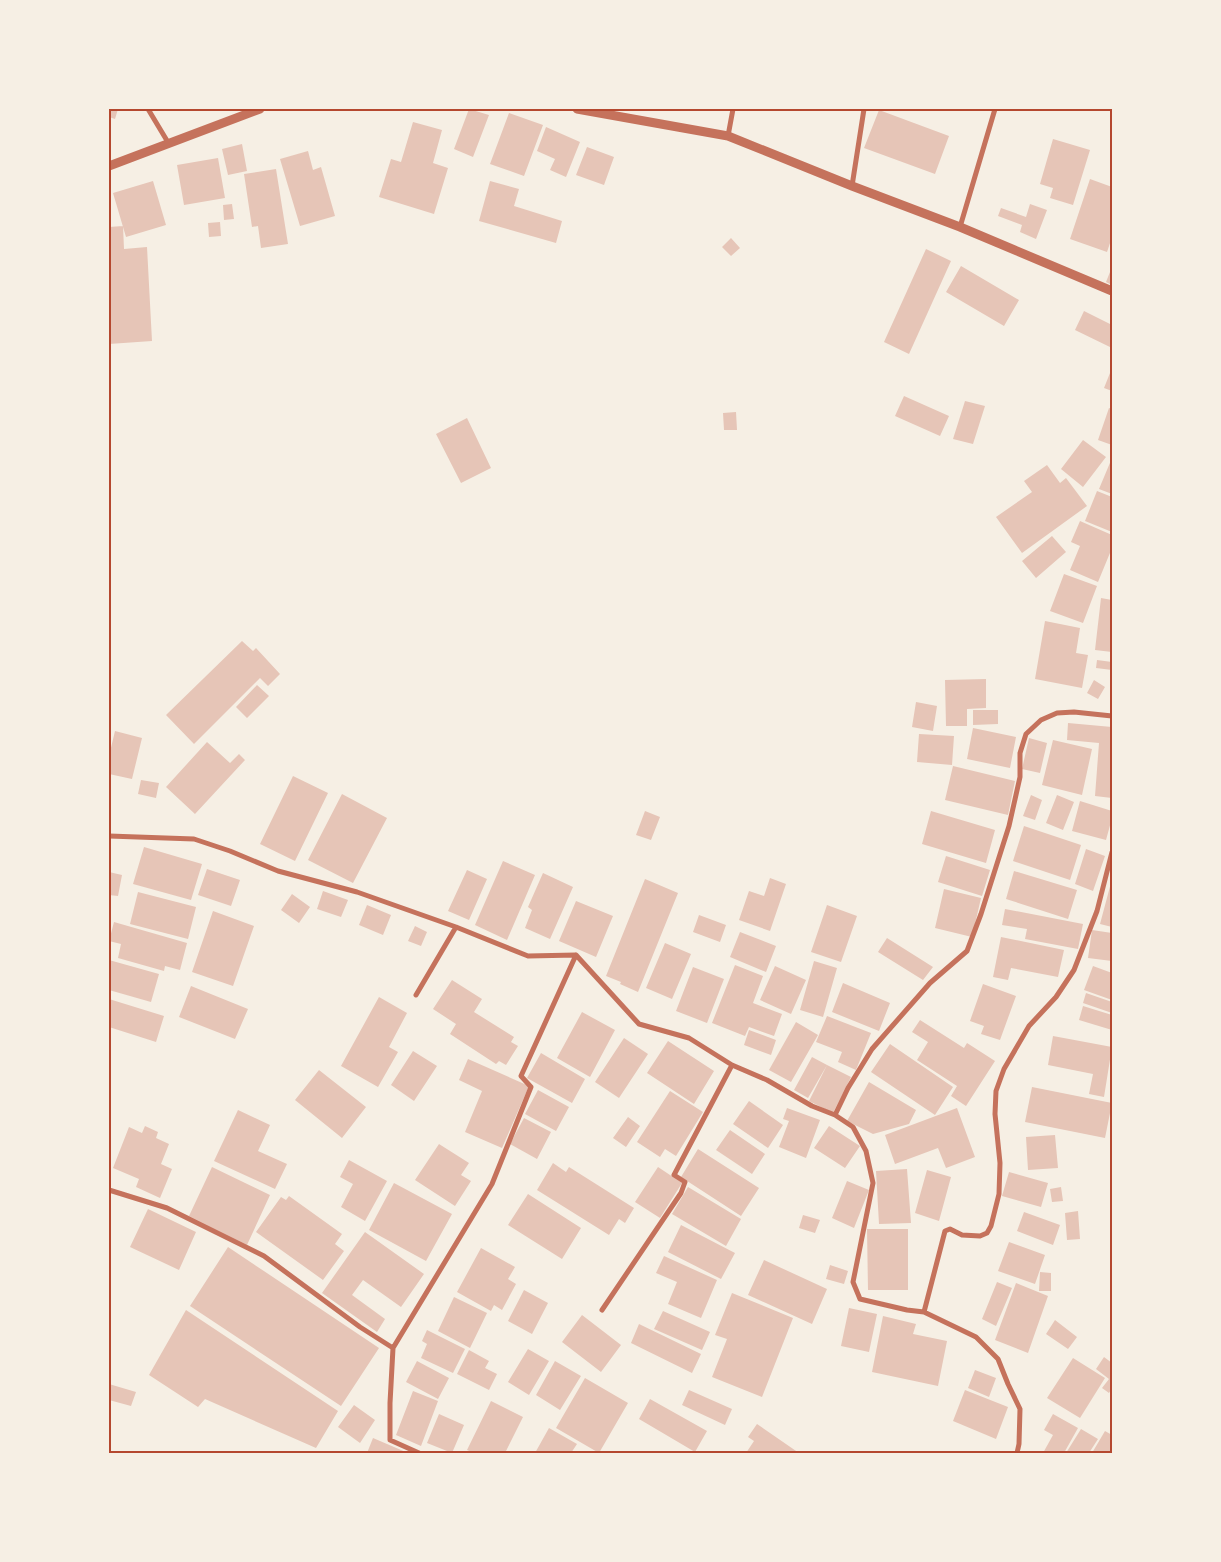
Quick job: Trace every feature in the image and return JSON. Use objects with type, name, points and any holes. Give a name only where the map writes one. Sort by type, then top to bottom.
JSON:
[{"type":"street","points":[[148,109],[169,144]]},
{"type":"street","points":[[109,166],[260,109]]},
{"type":"street","points":[[577,109],[728,136],[960,227],[1112,292]]},
{"type":"street","points":[[728,136],[733,109]]},
{"type":"street","points":[[852,186],[864,109]]},
{"type":"street","points":[[960,227],[995,109]]},
{"type":"street","points":[[835,1115],[848,1088],[872,1049],[930,983],[967,951],[1009,826],[1020,776],[1020,753],[1026,734],[1040,720],[1057,712],[1112,716]]},
{"type":"street","points":[[109,836],[194,840],[230,851],[278,871],[356,892],[456,927],[528,956],[576,955],[640,1024],[689,1038],[732,1065],[767,1080],[812,1106],[835,1115],[853,1127],[866,1151],[873,1183],[853,1282],[860,1299],[924,1312],[976,1337],[998,1359],[1020,1409],[1017,1453]]},
{"type":"street","points":[[924,1312],[945,1231],[950,1229],[962,1235],[980,1236],[987,1232],[991,1226],[999,1194],[1000,1163],[995,1114],[996,1091],[1004,1069],[1029,1026],[1056,997],[1074,970],[1097,911],[1112,852]]},
{"type":"street","points":[[416,995],[456,927]]},
{"type":"street","points":[[419,1453],[390,1440],[393,1348],[492,1184],[532,1087],[521,1076],[576,955]]},
{"type":"street","points":[[602,1310],[680,1193],[685,1182],[674,1175],[732,1065]]},
{"type":"street","points":[[109,1190],[167,1208],[264,1256],[360,1327],[393,1348]]},
{"type":"building","points":[[109,109],[118,109],[115,119],[109,117]]},
{"type":"building","points":[[469,109],[489,115],[473,157],[454,149]]},
{"type":"building","points":[[879,110],[949,136],[935,174],[864,148]]},
{"type":"building","points":[[509,113],[543,125],[524,176],[490,164]]},
{"type":"building","points":[[413,122],[442,130],[433,163],[448,168],[434,214],[379,197],[391,159],[401,162]]},
{"type":"building","points":[[546,127],[580,142],[566,177],[550,170],[555,159],[537,151]]},
{"type":"building","points":[[1053,139],[1090,150],[1073,205],[1050,198],[1053,188],[1040,184]]},
{"type":"building","points":[[242,144],[247,171],[228,175],[222,149]]},
{"type":"building","points":[[587,147],[614,157],[604,185],[576,175]]},
{"type":"building","points":[[308,151],[313,170],[321,167],[335,216],[300,226],[280,159]]},
{"type":"building","points":[[218,158],[225,198],[184,205],[177,165]]},
{"type":"building","points":[[276,169],[288,244],[261,248],[258,226],[252,227],[244,174]]},
{"type":"building","points":[[1090,179],[1112,187],[1112,237],[1107,252],[1070,239]]},
{"type":"building","points":[[153,181],[166,225],[126,237],[113,193]]},
{"type":"building","points":[[490,181],[519,189],[514,206],[562,221],[556,243],[479,221]]},
{"type":"building","points":[[232,204],[234,219],[224,220],[223,205]]},
{"type":"building","points":[[1030,204],[1047,210],[1036,239],[1020,232],[1022,225],[998,216],[1001,208],[1026,217]]},
{"type":"building","points":[[220,222],[221,236],[209,237],[208,223]]},
{"type":"building","points":[[123,226],[124,249],[147,247],[152,341],[109,344],[109,227]]},
{"type":"building","points":[[731,238],[740,248],[731,256],[722,247]]},
{"type":"building","points":[[926,249],[951,261],[909,354],[884,342]]},
{"type":"building","points":[[961,266],[1019,300],[1004,326],[946,292]]},
{"type":"building","points":[[1112,267],[1112,285],[1106,282]]},
{"type":"building","points":[[1084,311],[1112,325],[1112,348],[1075,330]]},
{"type":"building","points":[[1112,368],[1112,391],[1104,388]]},
{"type":"building","points":[[904,396],[949,416],[940,436],[895,416]]},
{"type":"building","points":[[965,401],[985,406],[973,444],[953,439]]},
{"type":"building","points":[[1109,408],[1112,409],[1112,445],[1098,440]]},
{"type":"building","points":[[736,412],[737,430],[724,430],[723,413]]},
{"type":"building","points":[[467,418],[491,468],[461,483],[436,434]]},
{"type":"building","points":[[1083,440],[1106,457],[1083,487],[1061,469]]},
{"type":"building","points":[[1112,458],[1112,494],[1099,489]]},
{"type":"building","points":[[1047,465],[1060,483],[1066,478],[1087,506],[1022,553],[996,517],[1032,492],[1024,481]]},
{"type":"building","points":[[1097,491],[1112,497],[1112,532],[1085,521]]},
{"type":"building","points":[[1080,521],[1112,535],[1112,548],[1098,582],[1070,570],[1080,546],[1071,542]]},
{"type":"building","points":[[1052,536],[1066,552],[1036,578],[1022,561]]},
{"type":"building","points":[[1111,573],[1112,586],[1110,586]]},
{"type":"building","points":[[1064,574],[1097,586],[1083,623],[1050,611]]},
{"type":"building","points":[[1101,598],[1112,600],[1112,652],[1095,650]]},
{"type":"building","points":[[1045,621],[1080,628],[1076,653],[1088,655],[1082,688],[1035,679]]},
{"type":"building","points":[[242,641],[253,651],[256,648],[280,674],[268,686],[260,678],[194,744],[166,715]]},
{"type":"building","points":[[1097,660],[1112,662],[1112,670],[1096,668]]},
{"type":"building","points":[[986,679],[986,708],[967,709],[967,726],[946,726],[945,680]]},
{"type":"building","points":[[1094,680],[1105,687],[1098,699],[1087,693]]},
{"type":"building","points":[[257,685],[269,696],[247,718],[236,707]]},
{"type":"building","points":[[916,702],[937,706],[933,731],[912,727]]},
{"type":"building","points":[[973,710],[998,710],[998,724],[973,725]]},
{"type":"building","points":[[1068,723],[1112,727],[1112,798],[1095,796],[1099,743],[1067,740]]},
{"type":"building","points":[[973,728],[1016,737],[1010,768],[967,759]]},
{"type":"building","points":[[115,731],[142,738],[132,779],[109,774],[109,756]]},
{"type":"building","points":[[919,734],[954,736],[952,765],[917,762]]},
{"type":"building","points":[[1029,738],[1047,743],[1040,773],[1022,769]]},
{"type":"building","points":[[1053,740],[1092,749],[1082,795],[1042,785]]},
{"type":"building","points":[[207,742],[230,763],[239,754],[245,760],[195,814],[166,787]]},
{"type":"building","points":[[953,766],[1015,781],[1008,815],[945,800]]},
{"type":"building","points":[[293,776],[328,793],[295,861],[260,844]]},
{"type":"building","points":[[141,780],[159,783],[156,798],[138,794]]},
{"type":"building","points":[[342,794],[387,818],[353,883],[308,860]]},
{"type":"building","points":[[1031,795],[1042,800],[1035,820],[1023,816]]},
{"type":"building","points":[[1057,795],[1074,802],[1063,830],[1046,823]]},
{"type":"building","points":[[1080,801],[1112,811],[1106,840],[1072,831]]},
{"type":"building","points":[[645,811],[660,817],[651,840],[636,835]]},
{"type":"building","points":[[931,811],[995,830],[986,863],[922,844]]},
{"type":"building","points":[[1024,826],[1081,845],[1070,880],[1013,861]]},
{"type":"building","points":[[144,847],[202,864],[191,900],[133,884]]},
{"type":"building","points":[[1086,849],[1105,856],[1093,891],[1075,884]]},
{"type":"building","points":[[946,856],[990,870],[982,896],[938,882]]},
{"type":"building","points":[[503,861],[535,875],[507,940],[475,925]]},
{"type":"building","points":[[207,869],[240,880],[231,906],[198,895]]},
{"type":"building","points":[[467,870],[487,879],[469,920],[448,911]]},
{"type":"building","points":[[1014,871],[1077,890],[1068,919],[1006,899]]},
{"type":"building","points":[[109,872],[122,875],[118,896],[109,895]]},
{"type":"building","points":[[543,873],[573,887],[550,939],[525,928],[532,910],[528,907]]},
{"type":"building","points":[[770,878],[786,884],[770,931],[739,920],[749,891],[764,896]]},
{"type":"building","points":[[645,879],[678,893],[638,992],[606,976]]},
{"type":"building","points":[[1112,879],[1112,927],[1100,924]]},
{"type":"building","points":[[944,889],[981,898],[972,937],[935,928]]},
{"type":"building","points":[[323,891],[348,900],[341,917],[317,909]]},
{"type":"building","points":[[138,892],[196,907],[188,939],[130,924]]},
{"type":"building","points":[[292,894],[310,907],[299,923],[281,910]]},
{"type":"building","points":[[576,901],[613,916],[596,957],[559,941]]},
{"type":"building","points":[[367,905],[391,915],[383,935],[359,925]]},
{"type":"building","points":[[827,905],[857,916],[841,962],[811,952]]},
{"type":"building","points":[[1005,909],[1083,924],[1078,949],[1025,939],[1027,929],[1002,925]]},
{"type":"building","points":[[213,911],[254,926],[233,986],[192,972]]},
{"type":"building","points":[[699,915],[726,925],[720,942],[693,932]]},
{"type":"building","points":[[114,922],[187,943],[180,970],[165,966],[164,971],[118,958],[121,944],[109,941]]},
{"type":"building","points":[[415,926],[427,932],[421,946],[408,941]]},
{"type":"building","points":[[1092,930],[1112,933],[1112,961],[1088,958]]},
{"type":"building","points":[[740,932],[776,946],[766,972],[730,957]]},
{"type":"building","points":[[1001,937],[1064,950],[1058,977],[1011,968],[1008,980],[993,977]]},
{"type":"building","points":[[887,938],[933,967],[923,980],[878,952]]},
{"type":"building","points":[[665,943],[691,954],[672,999],[646,988]]},
{"type":"building","points":[[109,960],[159,974],[151,1002],[109,990]]},
{"type":"building","points":[[814,961],[837,968],[823,1017],[800,1010]]},
{"type":"building","points":[[735,965],[763,976],[753,1003],[782,1014],[774,1036],[749,1027],[745,1036],[712,1023]]},
{"type":"building","points":[[775,966],[806,980],[791,1014],[760,1000]]},
{"type":"building","points":[[1093,966],[1112,973],[1112,1000],[1084,990]]},
{"type":"building","points":[[693,967],[724,979],[707,1023],[676,1011]]},
{"type":"building","points":[[452,980],[482,999],[474,1012],[514,1037],[511,1042],[518,1046],[506,1065],[499,1061],[496,1064],[450,1034],[456,1024],[433,1009]]},
{"type":"building","points":[[843,983],[890,1003],[879,1031],[832,1012]]},
{"type":"building","points":[[983,984],[1016,996],[1000,1040],[981,1034],[984,1026],[970,1021]]},
{"type":"building","points":[[191,986],[248,1009],[235,1039],[179,1017]]},
{"type":"building","points":[[1086,993],[1112,1002],[1112,1013],[1083,1003]]},
{"type":"building","points":[[379,997],[407,1013],[389,1047],[398,1052],[378,1087],[341,1066]]},
{"type":"building","points":[[109,999],[164,1016],[156,1042],[109,1027]]},
{"type":"building","points":[[1083,1006],[1112,1015],[1112,1030],[1079,1020]]},
{"type":"building","points":[[582,1012],[615,1030],[590,1077],[557,1058]]},
{"type":"building","points":[[827,1016],[871,1033],[856,1070],[838,1062],[842,1052],[816,1042]]},
{"type":"building","points":[[920,1020],[964,1048],[967,1043],[995,1061],[966,1106],[951,1096],[957,1086],[917,1060],[928,1042],[912,1032]]},
{"type":"building","points":[[796,1022],[818,1035],[791,1082],[769,1070]]},
{"type":"building","points":[[749,1030],[776,1040],[771,1055],[744,1045]]},
{"type":"building","points":[[1053,1036],[1112,1047],[1104,1097],[1089,1094],[1093,1074],[1048,1065]]},
{"type":"building","points":[[624,1038],[648,1054],[619,1098],[595,1082]]},
{"type":"building","points":[[668,1041],[714,1071],[694,1104],[647,1073]]},
{"type":"building","points":[[890,1044],[953,1087],[935,1115],[871,1072]]},
{"type":"building","points":[[413,1051],[437,1066],[414,1101],[391,1085]]},
{"type":"building","points":[[541,1053],[585,1079],[572,1103],[527,1078]]},
{"type":"building","points":[[812,1057],[827,1065],[808,1098],[794,1090]]},
{"type":"building","points":[[468,1059],[529,1086],[502,1148],[465,1132],[482,1091],[459,1080]]},
{"type":"building","points":[[827,1065],[851,1077],[833,1113],[809,1101]]},
{"type":"building","points":[[319,1070],[366,1107],[342,1138],[295,1100]]},
{"type":"building","points":[[869,1082],[916,1110],[909,1124],[873,1134],[847,1121]]},
{"type":"building","points":[[1032,1087],[1112,1103],[1105,1138],[1025,1122]]},
{"type":"building","points":[[538,1090],[569,1107],[556,1131],[525,1114]]},
{"type":"building","points":[[670,1091],[703,1112],[676,1156],[665,1149],[660,1157],[637,1142]]},
{"type":"building","points":[[749,1101],[783,1125],[768,1148],[733,1124]]},
{"type":"building","points":[[787,1108],[820,1120],[806,1158],[779,1147],[789,1121],[783,1119]]},
{"type":"building","points":[[957,1108],[975,1157],[946,1168],[938,1148],[895,1164],[885,1135]]},
{"type":"building","points":[[238,1110],[270,1125],[258,1151],[287,1164],[275,1189],[214,1161]]},
{"type":"building","points":[[628,1117],[640,1126],[626,1147],[613,1138]]},
{"type":"building","points":[[524,1118],[551,1132],[537,1159],[510,1144]]},
{"type":"building","points":[[145,1126],[158,1132],[156,1138],[169,1144],[161,1164],[172,1169],[160,1198],[136,1187],[139,1179],[113,1168],[129,1127],[142,1133]]},
{"type":"building","points":[[829,1126],[860,1146],[845,1168],[814,1148]]},
{"type":"building","points":[[730,1130],[765,1154],[752,1174],[716,1150]]},
{"type":"building","points":[[1055,1135],[1058,1168],[1028,1170],[1026,1137]]},
{"type":"building","points":[[439,1144],[469,1163],[461,1175],[471,1181],[455,1206],[415,1180]]},
{"type":"building","points":[[698,1149],[759,1188],[741,1216],[681,1177]]},
{"type":"building","points":[[349,1160],[387,1181],[365,1221],[341,1207],[353,1184],[340,1177]]},
{"type":"building","points":[[553,1163],[566,1172],[569,1167],[634,1208],[625,1223],[619,1219],[609,1235],[537,1190]]},
{"type":"building","points":[[212,1167],[270,1195],[247,1245],[189,1216]]},
{"type":"building","points":[[658,1167],[682,1183],[660,1218],[635,1202]]},
{"type":"building","points":[[907,1169],[911,1223],[879,1224],[876,1171]]},
{"type":"building","points":[[927,1170],[951,1177],[939,1221],[915,1213]]},
{"type":"building","points":[[1009,1172],[1048,1183],[1041,1207],[1002,1196]]},
{"type":"building","points":[[847,1181],[869,1190],[854,1228],[832,1218]]},
{"type":"building","points":[[394,1183],[452,1214],[426,1261],[369,1230]]},
{"type":"building","points":[[688,1187],[741,1219],[726,1246],[672,1214]]},
{"type":"building","points":[[1061,1187],[1063,1201],[1052,1202],[1050,1189]]},
{"type":"building","points":[[528,1194],[581,1228],[562,1259],[508,1225]]},
{"type":"building","points":[[289,1196],[342,1234],[335,1244],[344,1251],[323,1280],[256,1232],[281,1197],[286,1200]]},
{"type":"building","points":[[148,1209],[196,1232],[179,1270],[130,1247]]},
{"type":"building","points":[[1078,1211],[1080,1239],[1067,1240],[1065,1213]]},
{"type":"building","points":[[1024,1212],[1060,1225],[1053,1245],[1017,1231]]},
{"type":"building","points":[[803,1215],[820,1220],[815,1233],[799,1228]]},
{"type":"building","points":[[681,1225],[735,1253],[721,1279],[668,1252]]},
{"type":"building","points":[[867,1229],[908,1229],[908,1290],[868,1290]]},
{"type":"building","points":[[365,1232],[424,1274],[401,1307],[363,1280],[352,1295],[385,1319],[377,1332],[322,1293]]},
{"type":"building","points":[[1009,1242],[1045,1255],[1035,1284],[998,1271]]},
{"type":"building","points":[[228,1247],[379,1348],[341,1406],[190,1306]]},
{"type":"building","points":[[481,1248],[515,1267],[508,1279],[516,1284],[502,1310],[494,1305],[491,1311],[457,1292]]},
{"type":"building","points":[[664,1256],[717,1280],[701,1318],[668,1304],[677,1282],[656,1273]]},
{"type":"building","points":[[764,1260],[827,1289],[812,1324],[748,1295]]},
{"type":"building","points":[[830,1265],[848,1271],[844,1284],[826,1279]]},
{"type":"building","points":[[1040,1272],[1051,1273],[1051,1291],[1039,1291]]},
{"type":"building","points":[[997,1282],[1012,1288],[996,1326],[982,1319]]},
{"type":"building","points":[[1016,1283],[1048,1296],[1028,1353],[995,1340]]},
{"type":"building","points":[[524,1290],[548,1303],[532,1334],[508,1321]]},
{"type":"building","points":[[732,1293],[793,1318],[762,1397],[712,1377],[727,1339],[715,1335]]},
{"type":"building","points":[[454,1297],[487,1313],[470,1348],[438,1331]]},
{"type":"building","points":[[849,1308],[877,1314],[869,1352],[841,1346]]},
{"type":"building","points":[[186,1310],[338,1411],[316,1448],[205,1399],[198,1407],[149,1375]]},
{"type":"building","points":[[663,1311],[710,1332],[702,1350],[654,1329]]},
{"type":"building","points":[[582,1315],[621,1345],[601,1372],[562,1342]]},
{"type":"building","points":[[883,1316],[916,1324],[913,1334],[947,1341],[938,1386],[872,1372]]},
{"type":"building","points":[[1055,1320],[1077,1337],[1068,1349],[1046,1334]]},
{"type":"building","points":[[639,1324],[701,1354],[692,1373],[631,1343]]},
{"type":"building","points":[[427,1330],[465,1349],[453,1373],[421,1358],[427,1344],[422,1341]]},
{"type":"building","points":[[528,1349],[549,1361],[529,1395],[508,1382]]},
{"type":"building","points":[[469,1350],[489,1361],[485,1368],[497,1374],[489,1390],[457,1374]]},
{"type":"building","points":[[1104,1357],[1112,1363],[1112,1388],[1109,1393],[1102,1388],[1109,1379],[1096,1369]]},
{"type":"building","points":[[1073,1358],[1105,1378],[1080,1418],[1047,1398]]},
{"type":"building","points":[[417,1361],[449,1378],[438,1399],[406,1382]]},
{"type":"building","points":[[555,1361],[581,1376],[560,1410],[536,1395]]},
{"type":"building","points":[[975,1370],[996,1378],[989,1397],[968,1388]]},
{"type":"building","points":[[585,1378],[628,1403],[599,1453],[556,1428]]},
{"type":"building","points":[[109,1384],[136,1392],[131,1406],[109,1400]]},
{"type":"building","points":[[689,1390],[732,1409],[725,1425],[682,1405]]},
{"type":"building","points":[[965,1390],[1008,1407],[996,1439],[953,1421]]},
{"type":"building","points":[[413,1391],[438,1401],[421,1446],[396,1435]]},
{"type":"building","points":[[650,1399],[707,1431],[695,1452],[639,1419]]},
{"type":"building","points":[[491,1401],[523,1417],[505,1453],[474,1453],[467,1450]]},
{"type":"building","points":[[354,1405],[375,1420],[360,1443],[338,1427]]},
{"type":"building","points":[[439,1414],[464,1425],[452,1453],[427,1443]]},
{"type":"building","points":[[1053,1414],[1078,1428],[1064,1453],[1043,1453],[1053,1435],[1044,1430]]},
{"type":"building","points":[[757,1424],[799,1453],[746,1453],[754,1441],[748,1437]]},
{"type":"building","points":[[549,1428],[577,1444],[571,1453],[535,1453]]},
{"type":"building","points":[[1081,1429],[1098,1439],[1089,1453],[1066,1453]]},
{"type":"building","points":[[1105,1431],[1112,1435],[1112,1453],[1092,1453]]},
{"type":"building","points":[[373,1438],[408,1453],[367,1453]]}]
